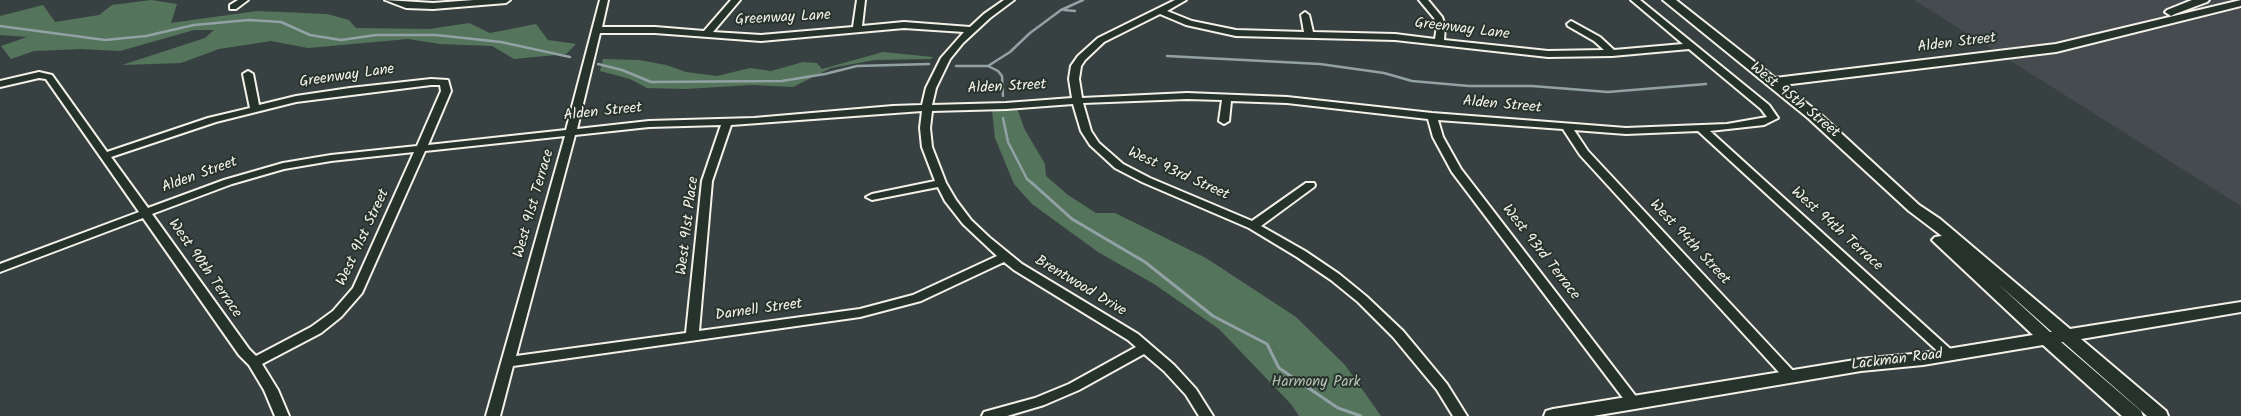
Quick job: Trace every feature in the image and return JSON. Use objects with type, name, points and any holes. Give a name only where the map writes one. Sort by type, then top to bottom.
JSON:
[{"type":"main road","name":"West 95th Street","points":[[1669,0],[1845,142],[1914,208],[1935,222],[2158,416]]},
{"type":"main road","name":"Alden Street","points":[[2143,26],[2178,8],[2203,0]]},
{"type":"main road","name":"Alden Street","points":[[1773,82],[2056,48],[2241,3]]},
{"type":"main road","name":"West 95th Street","points":[[1914,208],[1921,222],[2047,339],[2134,416]]},
{"type":"main road","name":"Lackman Road","points":[[1554,416],[1860,365],[1950,355],[2241,307]]},
{"type":"street","points":[[233,7],[244,0]]},
{"type":"street","points":[[389,0],[418,6],[506,0]]},
{"type":"street","name":"West 91st Terrace","points":[[493,416],[571,132],[604,0]]},
{"type":"street","points":[[705,34],[736,0]]},
{"type":"street","points":[[857,29],[861,0]]},
{"type":"street","name":"Brentwood Drive","points":[[1010,0],[971,30],[946,58],[937,74],[927,108],[925,128],[927,146],[940,182],[967,222],[1005,257],[1052,288],[1123,330],[1170,368],[1190,392],[1206,416]]},
{"type":"street","name":"West 93rd Street","points":[[1182,0],[1117,31],[1088,50],[1076,66],[1074,79],[1077,100],[1086,131],[1095,145],[1119,166],[1146,180],[1252,226],[1301,254],[1362,299],[1398,334],[1420,359],[1442,387],[1460,416]]},
{"type":"street","points":[[1423,0],[1438,17],[1441,26],[1439,43]]},
{"type":"street","name":"West 95th Street","points":[[1635,0],[1764,108],[1773,118]]},
{"type":"street","name":"Greenway Lane","points":[[1159,11],[1188,23],[1247,34],[1395,37],[1548,54],[1612,53],[1690,46]]},
{"type":"street","points":[[1305,15],[1309,35]]},
{"type":"street","points":[[1572,24],[1597,39],[1612,53]]},
{"type":"street","name":"Greenway Lane","points":[[596,30],[646,29],[768,38],[915,25],[971,30]]},
{"type":"street","points":[[248,74],[254,109]]},
{"type":"street","name":"West 90th Terrace","points":[[0,84],[39,75],[49,77],[244,352],[254,362],[271,390],[282,416]]},
{"type":"street","name":"Greenway Lane","points":[[106,156],[193,126],[254,109],[350,90],[445,82]]},
{"type":"street","name":"West 91st Street","points":[[254,362],[316,330],[337,314],[352,298],[363,282],[446,91],[445,82]]},
{"type":"street","name":"Alden Street","points":[[0,268],[228,182],[284,166],[331,158],[649,124],[727,122],[856,111],[1006,106],[1150,96],[1227,97],[1302,101],[1432,116],[1626,131],[1702,129],[1758,123],[1773,118]]},
{"type":"street","points":[[1224,121],[1227,97]]},
{"type":"street","name":"West 93rd Terrace","points":[[1432,116],[1438,137],[1456,170],[1634,402]]},
{"type":"street","name":"West 91st Place","points":[[692,336],[707,181],[727,122]]},
{"type":"street","name":"West 94th Street","points":[[1567,127],[1584,153],[1791,377]]},
{"type":"street","name":"West 94th Terrace","points":[[1702,129],[1950,355]]},
{"type":"street","points":[[872,197],[940,182]]},
{"type":"street","points":[[1252,226],[1310,185]]},
{"type":"street","name":"Darnell Street","points":[[508,362],[833,318],[887,307],[940,289],[1005,257]]},
{"type":"street","points":[[989,416],[1039,402],[1074,387],[1145,348]]},
{"type":"shaded area","points":[[1914,0],[2241,0],[2241,206]]},
{"type":"green space","points":[[151,0],[177,4],[171,23],[257,11],[327,14],[349,20],[356,28],[429,29],[469,23],[490,33],[536,24],[548,40],[576,44],[566,54],[514,59],[492,46],[440,44],[408,39],[308,48],[271,41],[219,49],[181,63],[122,65],[205,38],[214,30],[194,30],[120,51],[81,49],[34,51],[11,59],[1,46],[27,37],[0,35],[0,16],[43,5],[55,22],[99,15],[112,5]]},
{"type":"green space","points":[[883,52],[933,57],[931,59],[875,60],[831,68],[793,87],[752,85],[685,89],[647,88],[630,79],[600,71],[603,59],[639,60],[666,65],[686,72],[717,76],[750,68],[771,71],[803,62],[817,63],[822,69]]},
{"type":"green space","name":"Harmony Park","points":[[1017,108],[1024,128],[1045,164],[1046,176],[1068,195],[1096,213],[1115,213],[1206,258],[1296,317],[1345,365],[1381,416],[1299,416],[1291,404],[1219,329],[1154,284],[1098,252],[1032,204],[1014,184],[995,138],[992,110]]},
{"type":"waterway","points":[[988,66],[1010,52],[1030,33],[1061,10],[1083,0]]},
{"type":"waterway","points":[[1064,10],[1075,11]]},
{"type":"waterway","points":[[0,26],[105,40],[146,36],[194,25],[249,20],[281,22],[310,35],[341,40],[376,35],[436,35],[501,42],[570,57]]},
{"type":"waterway","points":[[1167,56],[1320,64],[1384,73],[1412,81],[1469,86],[1532,86],[1608,92],[1706,84]]},
{"type":"waterway","points":[[598,64],[622,70],[651,82],[782,81],[825,74],[857,66],[929,64]]},
{"type":"waterway","points":[[956,66],[988,66]]},
{"type":"waterway","points":[[988,66],[998,71],[1002,76],[1003,96]]},
{"type":"waterway","points":[[1003,118],[1008,142],[1027,179],[1033,184]]},
{"type":"waterway","points":[[1032,183],[1072,219],[1145,262],[1213,316],[1267,344],[1279,368],[1338,408],[1361,416]]}]
